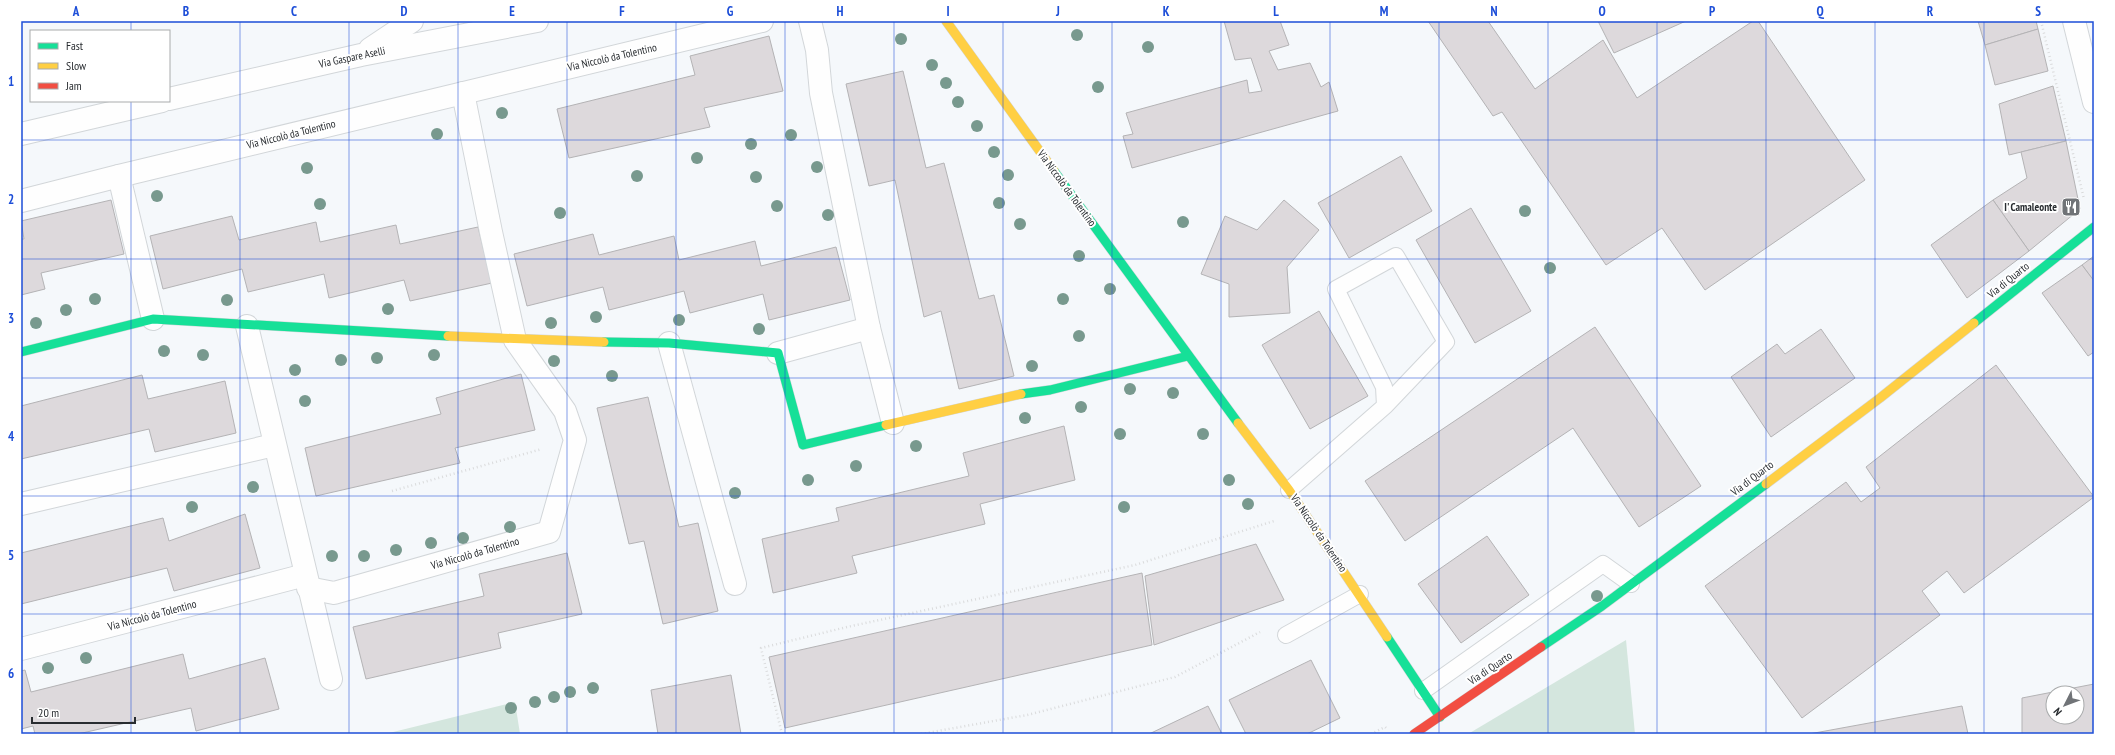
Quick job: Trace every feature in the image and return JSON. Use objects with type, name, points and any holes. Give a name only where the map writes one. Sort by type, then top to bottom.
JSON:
[{"type":"street","points":[[361,54],[412,21]]},
{"type":"street","name":"Via Gaspare Aselli","points":[[170,99],[361,54],[537,21]]},
{"type":"street","name":"Via Niccolò da Tolentino","points":[[21,201],[463,92],[762,21]]},
{"type":"street","name":"Via Niccolò da Tolentino","points":[[946,21],[1188,356],[1289,490],[1360,594],[1440,717]]},
{"type":"street","points":[[2074,21],[2094,102]]},
{"type":"street","points":[[817,24],[821,93],[869,328],[893,423]]},
{"type":"street","points":[[463,92],[490,232],[515,340],[565,410],[576,440]]},
{"type":"street","points":[[21,134],[158,102]]},
{"type":"street","points":[[119,176],[153,319]]},
{"type":"street","name":"Via di Quarto","points":[[1414,734],[1596,610],[1631,584],[1880,398],[2094,227]]},
{"type":"street","points":[[21,352],[153,319],[247,326],[515,340],[669,343],[778,353],[869,328]]},
{"type":"street","points":[[247,326],[274,445],[331,679]]},
{"type":"street","points":[[669,343],[735,584]]},
{"type":"street","points":[[778,353],[803,445],[1005,397],[1050,390],[1188,356]]},
{"type":"street","name":"Via Niccolò da Tolentino","points":[[21,649],[307,582],[334,593],[549,532],[576,440]]},
{"type":"street","points":[[21,504],[274,445]]},
{"type":"lane","points":[[1289,490],[1385,406],[1446,342],[1396,256],[1336,288],[1384,387],[1385,406]]},
{"type":"lane","points":[[1423,691],[1603,564],[1631,584]]},
{"type":"lane","points":[[1286,636],[1360,594]]},
{"type":"path","points":[[2041,21],[2084,202]]},
{"type":"path","points":[[392,491],[576,440]]},
{"type":"path","points":[[782,734],[761,648],[847,627],[1135,565],[1304,512]]},
{"type":"path","points":[[920,734],[1027,715],[1175,677],[1264,630]]},
{"type":"path","points":[[1371,734],[1385,727],[1388,734]]},
{"type":"shaded area","points":[[1626,640],[1635,734],[1468,734]]},
{"type":"shaded area","points":[[515,702],[520,734],[385,734]]},
{"type":"building","points":[[1224,21],[1280,21],[1289,45],[1269,51],[1278,70],[1310,63],[1321,87],[1329,82],[1338,111],[1132,168],[1123,136],[1133,134],[1126,113],[1247,80],[1249,93],[1262,91],[1251,58],[1235,60]]},
{"type":"building","points":[[1428,21],[1488,21],[1535,89],[1603,40],[1637,98],[1753,21],[1758,21],[1865,180],[1705,290],[1662,228],[1606,265],[1502,112],[1493,116]]},
{"type":"building","points":[[1598,21],[1686,21],[1614,53]]},
{"type":"building","points":[[1978,21],[2036,21],[2038,29],[1985,45]]},
{"type":"building","points":[[2038,29],[2048,71],[1995,85],[1985,45]]},
{"type":"building","points":[[769,36],[783,91],[704,108],[710,127],[569,158],[557,109],[695,75],[690,56]]},
{"type":"building","points":[[903,71],[926,168],[944,163],[979,299],[994,295],[1014,376],[959,389],[941,311],[924,317],[895,180],[869,186],[846,84]]},
{"type":"building","points":[[2053,86],[2066,141],[2009,155],[1999,104]]},
{"type":"building","points":[[2066,141],[2080,209],[2029,251],[1993,200],[2027,178],[2021,152]]},
{"type":"building","points":[[1401,156],[1432,211],[1349,258],[1318,203]]},
{"type":"building","points":[[111,200],[124,254],[41,273],[45,289],[21,295],[21,239],[24,239],[21,221]]},
{"type":"building","points":[[1284,200],[1319,230],[1287,267],[1290,313],[1229,317],[1229,284],[1201,274],[1225,216],[1257,230]]},
{"type":"building","points":[[1993,200],[2029,251],[1967,298],[1931,245]]},
{"type":"building","points":[[1471,208],[1531,311],[1475,343],[1416,240]]},
{"type":"building","points":[[232,216],[239,240],[316,222],[320,242],[396,225],[400,244],[478,227],[492,283],[410,301],[404,280],[329,298],[324,274],[248,292],[242,269],[163,289],[150,236]]},
{"type":"building","points":[[593,234],[599,255],[674,236],[679,260],[755,241],[761,266],[836,247],[850,300],[769,320],[763,294],[690,313],[684,291],[609,310],[603,287],[527,306],[514,254]]},
{"type":"building","points":[[2094,256],[2094,281],[2082,265]]},
{"type":"building","points":[[2082,265],[2094,281],[2094,352],[2088,356],[2042,293]]},
{"type":"building","points":[[1319,311],[1368,396],[1310,429],[1262,345]]},
{"type":"building","points":[[1595,327],[1701,486],[1639,527],[1573,428],[1405,541],[1365,481]]},
{"type":"building","points":[[1821,329],[1855,378],[1771,437],[1731,377],[1777,344],[1785,354]]},
{"type":"building","points":[[1996,365],[2094,497],[1964,593],[1947,571],[1922,591],[1940,615],[1802,718],[1705,586],[1846,482],[1861,502],[1880,488],[1866,467]]},
{"type":"building","points":[[521,374],[535,430],[455,448],[460,463],[316,496],[305,448],[441,414],[436,398]]},
{"type":"building","points":[[142,375],[148,399],[225,381],[236,433],[155,452],[149,429],[21,459],[21,406]]},
{"type":"building","points":[[648,397],[679,527],[698,523],[718,611],[663,624],[644,541],[629,544],[597,408]]},
{"type":"building","points":[[1064,426],[1075,480],[980,504],[985,524],[852,556],[857,573],[773,593],[762,539],[839,521],[836,508],[969,476],[963,453]]},
{"type":"building","points":[[245,514],[260,568],[174,591],[167,568],[21,604],[21,553],[163,518],[169,541]]},
{"type":"building","points":[[1487,536],[1529,595],[1461,643],[1418,584]]},
{"type":"building","points":[[1256,544],[1284,600],[1154,645],[1145,576]]},
{"type":"building","points":[[567,553],[582,614],[498,633],[501,648],[366,679],[353,627],[484,596],[479,574]]},
{"type":"building","points":[[1142,573],[1152,645],[785,728],[769,657]]},
{"type":"building","points":[[183,654],[189,679],[265,658],[279,709],[196,731],[191,708],[78,734],[35,734],[33,726],[21,729],[21,671],[25,670],[31,692]]},
{"type":"building","points":[[1311,660],[1340,718],[1307,734],[1246,734],[1229,700]]},
{"type":"building","points":[[731,675],[741,734],[658,734],[651,690]]},
{"type":"building","points":[[2094,684],[2094,734],[2022,734],[2022,698],[2045,694],[2045,725],[2085,725],[2085,686]]},
{"type":"building","points":[[1208,706],[1222,734],[1149,734]]},
{"type":"building","points":[[1962,706],[1968,734],[1809,734]]},
{"type":"traffic: fast","points":[[1054,171],[1238,423]]},
{"type":"traffic: fast","points":[[1974,323],[2094,227]]},
{"type":"traffic: fast","points":[[21,352],[153,319],[448,336]]},
{"type":"traffic: fast","points":[[604,342],[669,343],[778,353],[803,445],[886,425]]},
{"type":"traffic: fast","points":[[1021,394],[1050,390],[1188,356]]},
{"type":"traffic: fast","points":[[1541,647],[1602,606],[1766,484]]},
{"type":"traffic: fast","points":[[1387,637],[1440,717]]},
{"type":"traffic: slow","points":[[946,21],[1054,171]]},
{"type":"traffic: slow","points":[[1766,484],[1880,398],[1974,323]]},
{"type":"traffic: slow","points":[[448,336],[604,342]]},
{"type":"traffic: slow","points":[[886,425],[1021,394]]},
{"type":"traffic: slow","points":[[1238,423],[1289,490],[1387,637]]},
{"type":"traffic: jam","points":[[1414,734],[1541,647]]},
{"type":"place","name":"I' Camaleonte","points":[[2071,207]]}]
